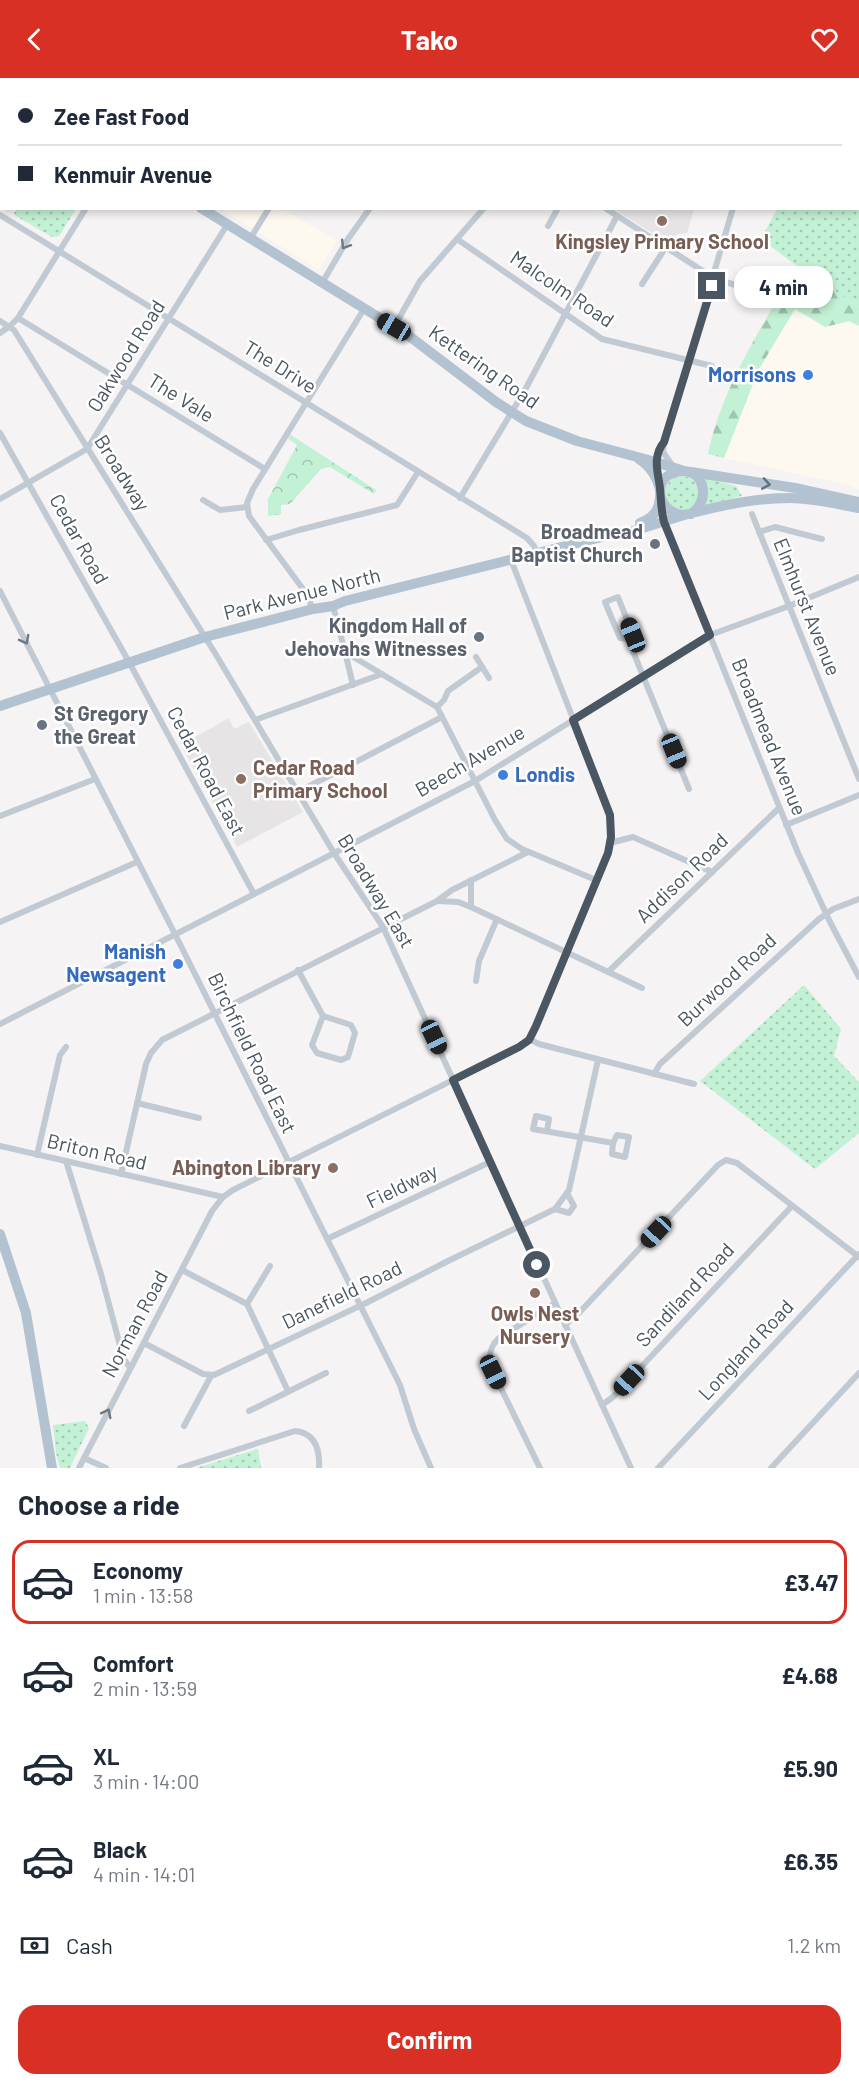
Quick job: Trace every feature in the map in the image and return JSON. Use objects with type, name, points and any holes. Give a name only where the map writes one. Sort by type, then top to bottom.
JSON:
[{"type":"main road","name":"Kettering Road","points":[[204,210],[420,344],[512,413],[555,434],[682,470],[795,488],[859,502]]},
{"type":"main road","points":[[634,456],[644,463],[667,509],[678,515],[747,501],[791,498],[859,508]]},
{"type":"main road","points":[[660,494],[666,478],[676,472],[682,470],[697,477],[704,492],[701,505],[688,514]]},
{"type":"main road","points":[[728,478],[741,487],[747,501]]},
{"type":"main road","name":"Park Avenue North","points":[[618,533],[653,517],[660,494]]},
{"type":"main road","name":"Park Avenue North","points":[[0,706],[205,637],[627,532],[688,514]]},
{"type":"main road","points":[[0,1234],[26,1313],[52,1468]]},
{"type":"street","points":[[0,333],[18,318],[85,210]]},
{"type":"street","points":[[250,239],[268,210]]},
{"type":"street","points":[[322,283],[369,210]]},
{"type":"street","points":[[394,327],[420,281],[482,210]]},
{"type":"street","points":[[548,226],[557,210]]},
{"type":"street","points":[[608,210],[714,278],[749,289]]},
{"type":"street","points":[[682,470],[663,452],[664,442],[690,361],[732,210]]},
{"type":"street","name":"The Drive","points":[[0,215],[527,538],[532,542],[537,553]]},
{"type":"street","points":[[460,498],[512,413],[617,216]]},
{"type":"street","name":"Oakwood Road","points":[[0,499],[87,449],[227,225]]},
{"type":"street","name":"Malcolm Road","points":[[458,239],[602,339],[712,366]]},
{"type":"street","points":[[642,284],[666,247]]},
{"type":"street","points":[[313,609],[306,593],[249,516],[247,507],[250,495],[265,469],[364,309]]},
{"type":"street","name":"The Vale","points":[[18,318],[265,469]]},
{"type":"street","points":[[0,321],[10,326]]},
{"type":"street","name":"Broadway","points":[[10,326],[205,637]]},
{"type":"street","name":"Cedar Road","points":[[0,433],[129,662]]},
{"type":"street","points":[[656,462],[660,447],[664,442]]},
{"type":"street","name":"Broadmead Avenue","points":[[656,462],[664,522],[786,825],[826,914],[859,977]]},
{"type":"street","points":[[266,540],[397,505],[418,472]]},
{"type":"street","points":[[203,500],[220,510],[247,507]]},
{"type":"street","name":"Elmhurst Avenue","points":[[752,514],[859,779]]},
{"type":"street","points":[[759,532],[775,527],[822,539]]},
{"type":"street","points":[[223,1197],[529,1040],[610,843],[611,821],[608,808],[511,560]]},
{"type":"street","name":"Beech Avenue","points":[[0,1024],[475,781],[710,635],[859,577]]},
{"type":"street","name":"Birchfield Road East","points":[[0,591],[400,1386],[414,1429],[431,1468]]},
{"type":"street","points":[[618,597],[633,635],[627,639],[620,638],[605,602],[618,597]]},
{"type":"street","points":[[333,606],[352,685]]},
{"type":"street","name":"Broadway East","points":[[205,637],[334,853],[383,927],[631,1468]]},
{"type":"street","points":[[627,639],[689,789]]},
{"type":"street","points":[[345,652],[437,707],[504,835],[513,844],[596,880]]},
{"type":"street","points":[[476,657],[489,678]]},
{"type":"street","name":"Cedar Road East","points":[[129,662],[254,894]]},
{"type":"street","points":[[437,707],[444,700],[448,691],[482,667]]},
{"type":"street","points":[[255,720],[382,674]]},
{"type":"street","points":[[298,792],[442,717]]},
{"type":"street","points":[[0,816],[95,779]]},
{"type":"street","points":[[786,825],[859,795]]},
{"type":"street","name":"Addison Road","points":[[608,972],[779,808]]},
{"type":"street","points":[[610,843],[633,837],[712,872]]},
{"type":"street","points":[[121,1174],[147,1062],[159,1043],[173,1033],[437,901],[452,890],[528,852]]},
{"type":"street","points":[[0,922],[137,862]]},
{"type":"street","points":[[471,880],[471,907]]},
{"type":"street","name":"Burwood Road","points":[[654,1074],[660,1064],[826,914],[859,899]]},
{"type":"street","points":[[437,901],[458,902],[471,907],[642,988]]},
{"type":"street","points":[[476,981],[479,961],[498,919]]},
{"type":"street","points":[[298,970],[322,1016],[351,1025],[355,1033],[348,1057],[341,1060],[317,1053],[312,1045],[322,1016]]},
{"type":"street","points":[[529,1040],[694,1084]]},
{"type":"street","points":[[37,1155],[60,1055],[66,1047]]},
{"type":"street","name":"Danefield Road","points":[[211,1376],[360,1306],[555,1209],[567,1193],[598,1059]]},
{"type":"street","points":[[137,1103],[199,1118]]},
{"type":"street","points":[[547,1131],[613,1143]]},
{"type":"street","name":"Briton Road","points":[[0,1146],[223,1197]]},
{"type":"street","points":[[565,1325],[578,1315],[723,1161],[729,1160],[737,1163],[858,1256]]},
{"type":"street","points":[[66,1161],[123,1357],[130,1368]]},
{"type":"street","name":"Fieldway","points":[[327,1239],[490,1162]]},
{"type":"street","name":"Danefield Road","points":[[555,1209],[569,1213],[574,1206],[567,1193]]},
{"type":"street","name":"Norman Road","points":[[79,1468],[212,1211],[223,1197]]},
{"type":"street","name":"Sandiland Road","points":[[602,1405],[613,1397],[792,1206]]},
{"type":"street","name":"Longland Road","points":[[658,1468],[858,1256]]},
{"type":"street","points":[[247,1304],[270,1266]]},
{"type":"street","points":[[182,1270],[247,1304],[288,1391]]},
{"type":"street","points":[[540,1468],[493,1372],[490,1354],[493,1343],[499,1338],[555,1303]]},
{"type":"street","points":[[144,1343],[211,1376],[184,1426]]},
{"type":"street","points":[[249,1410],[326,1373]]},
{"type":"street","points":[[771,1468],[859,1373]]},
{"type":"street","points":[[180,1468],[295,1431],[308,1434],[317,1445],[320,1454],[319,1468]]},
{"type":"street","points":[[84,1458],[106,1468]]},
{"type":"shaded area","points":[[223,210],[283,210],[337,240],[319,270]]},
{"type":"shaded area","name":"Kingsley Primary School","points":[[616,210],[694,210],[687,233],[678,234],[668,243]]},
{"type":"shaded area","points":[[795,308],[825,327],[850,321],[859,326],[859,489],[724,458],[758,371]]},
{"type":"shaded area","name":"Cedar Road Primary School","points":[[229,718],[234,729],[249,722],[303,812],[237,847],[181,745]]},
{"type":"green space","points":[[16,210],[75,210],[59,236],[52,237],[14,213]]},
{"type":"green space","points":[[776,210],[859,210],[859,307],[797,266],[761,239]]},
{"type":"green space","points":[[797,266],[859,307],[859,326],[849,321],[825,327],[795,309],[758,371],[724,458],[708,454],[714,429],[733,380]]},
{"type":"green space","points":[[288,433],[376,490],[374,494],[330,467],[321,469],[290,504],[281,505],[281,514],[268,516],[268,499],[297,445],[286,437]]},
{"type":"green space","points":[[682,476],[694,481],[699,493],[694,505],[682,510],[670,505],[665,493],[670,481]]},
{"type":"green space","points":[[705,478],[736,486],[742,496],[704,506]]},
{"type":"green space","points":[[804,985],[841,1029],[834,1056],[859,1082],[859,1133],[815,1169],[700,1081]]},
{"type":"green space","points":[[85,1421],[89,1428],[70,1468],[60,1468],[53,1425]]},
{"type":"green space","points":[[258,1449],[261,1468],[196,1468]]},
{"type":"place","name":"Kingsley Primary School","points":[[662,221]]},
{"type":"place","name":"Morrisons","points":[[808,375]]},
{"type":"place","name":"Broadmead Baptist Church","points":[[655,544]]},
{"type":"place","name":"Kingdom Hall of Jehovahs Witnesses","points":[[479,637]]},
{"type":"place","name":"St Gregory the Great","points":[[42,725]]},
{"type":"place","name":"Londis","points":[[503,775]]},
{"type":"place","name":"Cedar Road Primary School","points":[[241,779]]},
{"type":"place","name":"Manish Newsagent","points":[[178,964]]},
{"type":"place","name":"Abington Library","points":[[333,1168]]},
{"type":"place","name":"Owls Nest Nursery","points":[[535,1293]]},
{"type":"route","points":[[537,1265],[453,1080],[529,1040],[608,853],[611,837],[610,815],[573,720],[710,635],[664,522],[656,465],[712,286]]}]
